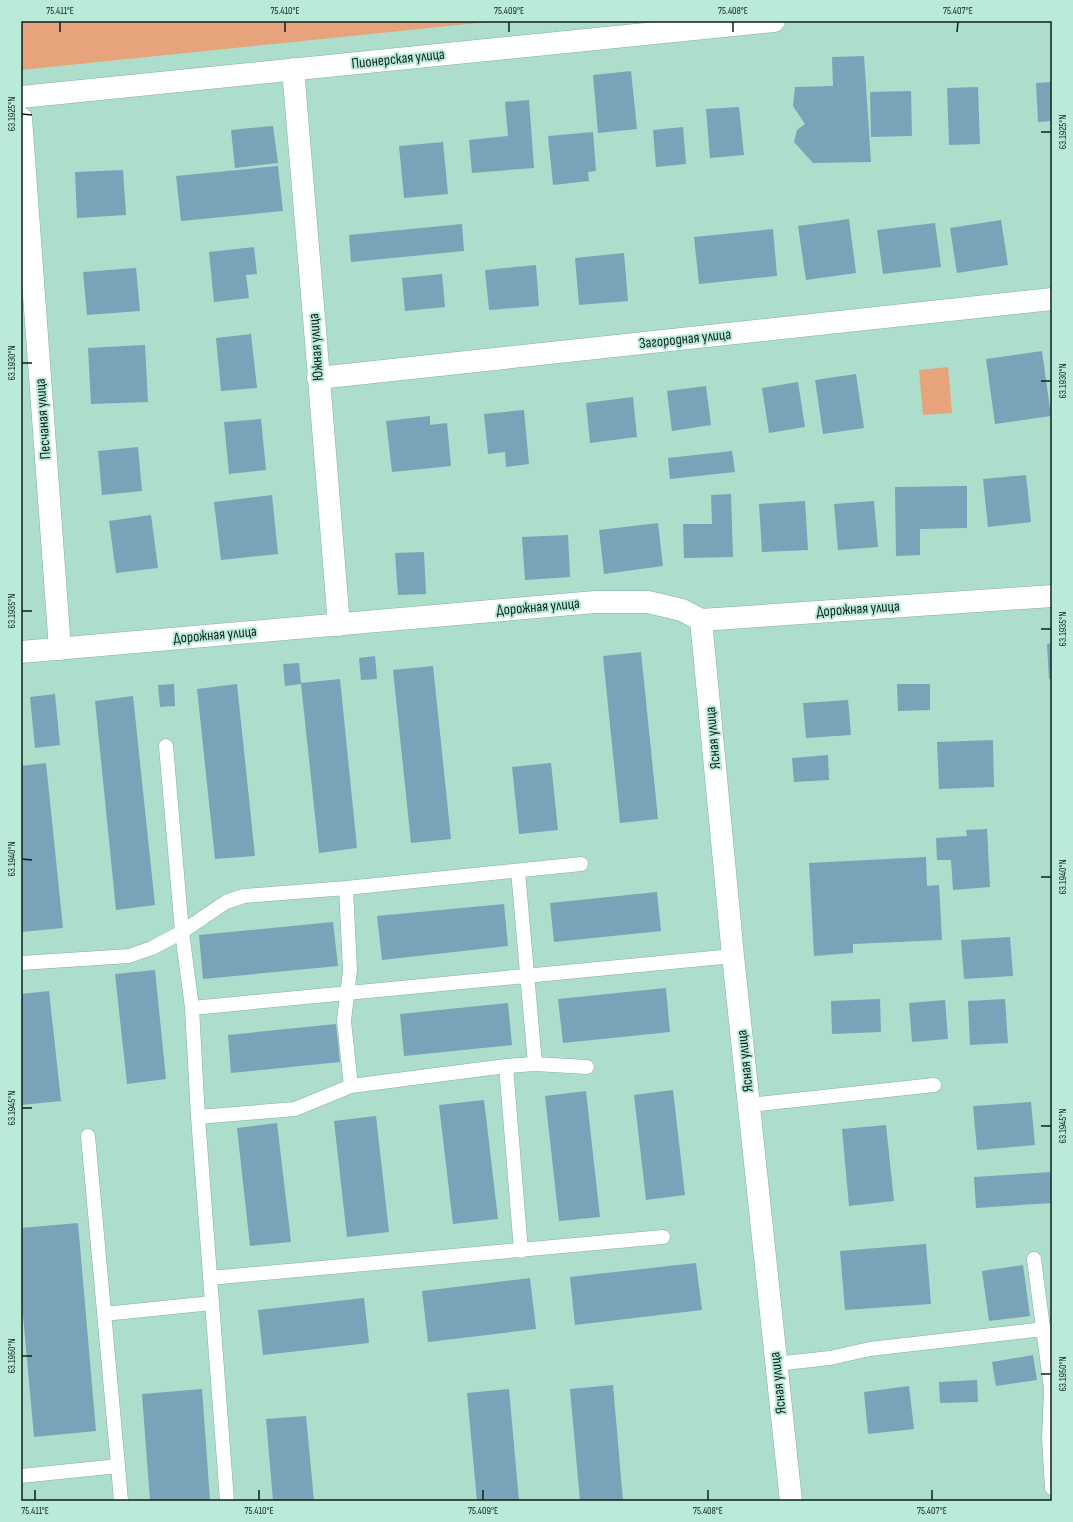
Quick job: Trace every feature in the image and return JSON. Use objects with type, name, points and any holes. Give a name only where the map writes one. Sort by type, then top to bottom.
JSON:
[{"type":"street","name":"Пионерская улица","points":[[21,97],[774,21]]},
{"type":"street","name":"Южная улица","points":[[293,70],[339,625]]},
{"type":"street","name":"Песчаная улица","points":[[21,118],[60,648]]},
{"type":"street","name":"Загородная улица","points":[[318,378],[1052,299]]},
{"type":"street","name":"Дорожная улица","points":[[21,652],[595,602],[648,602],[682,610],[701,620],[1052,596]]},
{"type":"street","name":"Ясная улица","points":[[701,620],[733,956],[775,1364],[791,1501]]},
{"type":"lane","points":[[166,746],[182,932],[192,1008],[198,1117],[227,1501]]},
{"type":"lane","points":[[21,963],[129,956],[152,948],[182,932],[226,902],[244,896],[346,888],[581,864]]},
{"type":"lane","points":[[518,870],[535,1064]]},
{"type":"lane","points":[[346,888],[350,970],[344,1021],[350,1086]]},
{"type":"lane","points":[[192,1008],[733,956]]},
{"type":"lane","points":[[198,1117],[295,1109],[350,1086],[506,1066],[535,1064],[587,1067]]},
{"type":"lane","points":[[506,1066],[521,1250]]},
{"type":"lane","points":[[749,1104],[934,1085]]},
{"type":"lane","points":[[88,1136],[121,1501]]},
{"type":"lane","points":[[210,1278],[663,1237]]},
{"type":"lane","points":[[1034,1259],[1051,1389],[1049,1439],[1052,1488]]},
{"type":"lane","points":[[104,1314],[212,1303]]},
{"type":"lane","points":[[775,1364],[830,1358],[870,1349],[1044,1329]]},
{"type":"lane","points":[[21,1476],[118,1466]]},
{"type":"shaded area","points":[[21,21],[497,21],[21,70]]},
{"type":"shaded area","points":[[948,367],[952,413],[923,415],[919,370]]},
{"type":"building","points":[[864,56],[871,162],[813,163],[794,142],[797,130],[805,124],[793,106],[795,87],[833,86],[832,57]]},
{"type":"building","points":[[631,71],[637,129],[598,133],[593,75]]},
{"type":"building","points":[[1052,82],[1052,121],[1038,122],[1036,83]]},
{"type":"building","points":[[978,87],[980,144],[949,145],[947,88]]},
{"type":"building","points":[[911,91],[912,136],[871,137],[870,92]]},
{"type":"building","points":[[529,100],[534,168],[472,173],[469,140],[508,136],[505,102]]},
{"type":"building","points":[[739,107],[744,155],[710,158],[706,109]]},
{"type":"building","points":[[273,126],[278,163],[235,168],[231,130]]},
{"type":"building","points":[[683,127],[686,164],[656,167],[653,130]]},
{"type":"building","points":[[593,132],[596,171],[588,172],[589,181],[553,185],[548,136]]},
{"type":"building","points":[[443,142],[448,194],[404,198],[399,146]]},
{"type":"building","points":[[278,166],[283,211],[181,221],[176,176]]},
{"type":"building","points":[[123,170],[126,215],[77,218],[75,172]]},
{"type":"building","points":[[849,219],[856,273],[806,280],[798,226]]},
{"type":"building","points":[[1001,220],[1008,265],[957,273],[950,228]]},
{"type":"building","points":[[935,223],[941,267],[883,274],[877,230]]},
{"type":"building","points":[[462,224],[464,251],[351,262],[349,235]]},
{"type":"building","points":[[773,229],[777,276],[699,284],[694,237]]},
{"type":"building","points":[[254,247],[257,274],[246,275],[249,298],[214,302],[209,252]]},
{"type":"building","points":[[624,253],[628,301],[579,305],[575,258]]},
{"type":"building","points":[[536,265],[539,306],[489,310],[485,270]]},
{"type":"building","points":[[136,268],[140,311],[87,315],[83,272]]},
{"type":"building","points":[[442,274],[445,307],[405,311],[402,278]]},
{"type":"building","points":[[251,334],[257,388],[221,391],[216,338]]},
{"type":"building","points":[[145,345],[148,402],[91,404],[88,348]]},
{"type":"building","points":[[1042,351],[1051,416],[995,424],[986,359]]},
{"type":"building","points":[[856,374],[864,428],[823,434],[815,380]]},
{"type":"building","points":[[798,382],[805,427],[769,433],[762,388]]},
{"type":"building","points":[[706,386],[711,425],[672,431],[667,391]]},
{"type":"building","points":[[633,397],[637,437],[590,443],[586,403]]},
{"type":"building","points":[[524,410],[529,464],[506,467],[505,452],[488,454],[484,414]]},
{"type":"building","points":[[430,416],[430,425],[447,423],[451,466],[392,472],[386,421]]},
{"type":"building","points":[[261,419],[266,470],[229,474],[224,422]]},
{"type":"building","points":[[138,447],[142,491],[102,495],[98,451]]},
{"type":"building","points":[[732,451],[735,472],[670,479],[668,458]]},
{"type":"building","points":[[1026,475],[1031,522],[988,527],[983,479]]},
{"type":"building","points":[[967,486],[967,528],[920,529],[920,555],[896,556],[895,487]]},
{"type":"building","points":[[731,494],[733,557],[684,558],[683,524],[712,524],[711,495]]},
{"type":"building","points":[[272,495],[278,554],[221,560],[214,502]]},
{"type":"building","points":[[805,501],[808,550],[762,552],[759,504]]},
{"type":"building","points":[[874,501],[878,547],[838,550],[834,504]]},
{"type":"building","points":[[151,515],[158,568],[116,573],[109,521]]},
{"type":"building","points":[[658,523],[663,566],[604,574],[599,530]]},
{"type":"building","points":[[568,535],[570,577],[525,580],[522,537]]},
{"type":"building","points":[[424,552],[426,594],[398,595],[395,553]]},
{"type":"building","points":[[1052,643],[1052,679],[1049,679],[1047,644]]},
{"type":"building","points":[[641,652],[658,819],[620,823],[603,656]]},
{"type":"building","points":[[375,656],[377,679],[361,680],[359,658]]},
{"type":"building","points":[[299,663],[301,683],[340,679],[357,848],[319,853],[301,684],[285,686],[283,664]]},
{"type":"building","points":[[433,666],[451,839],[411,843],[393,670]]},
{"type":"building","points":[[174,684],[175,706],[160,707],[158,685]]},
{"type":"building","points":[[237,684],[255,856],[215,859],[197,689]]},
{"type":"building","points":[[897,684],[930,684],[930,710],[898,711]]},
{"type":"building","points":[[55,694],[60,745],[35,748],[30,697]]},
{"type":"building","points":[[133,696],[155,905],[116,910],[95,701]]},
{"type":"building","points":[[848,700],[851,735],[806,738],[803,703]]},
{"type":"building","points":[[993,740],[994,787],[939,789],[937,742]]},
{"type":"building","points":[[828,755],[829,780],[794,782],[792,758]]},
{"type":"building","points":[[46,763],[63,928],[21,932],[21,766]]},
{"type":"building","points":[[551,763],[558,830],[519,834],[512,767]]},
{"type":"building","points":[[987,829],[990,887],[953,890],[951,860],[937,860],[936,838],[967,836],[966,830]]},
{"type":"building","points":[[926,857],[927,886],[939,885],[942,940],[853,944],[853,953],[814,956],[809,863]]},
{"type":"building","points":[[657,892],[661,931],[554,942],[550,903]]},
{"type":"building","points":[[504,904],[508,946],[382,960],[377,916]]},
{"type":"building","points":[[333,922],[338,966],[203,979],[199,935]]},
{"type":"building","points":[[1010,937],[1013,976],[964,979],[961,940]]},
{"type":"building","points":[[155,970],[166,1079],[127,1084],[115,974]]},
{"type":"building","points":[[666,988],[670,1032],[563,1043],[558,999]]},
{"type":"building","points":[[49,991],[61,1101],[21,1105],[21,994]]},
{"type":"building","points":[[880,999],[881,1032],[832,1034],[831,1001]]},
{"type":"building","points":[[1005,999],[1008,1043],[970,1045],[968,1001]]},
{"type":"building","points":[[945,1000],[948,1039],[912,1042],[909,1003]]},
{"type":"building","points":[[508,1003],[512,1045],[404,1056],[400,1014]]},
{"type":"building","points":[[336,1024],[340,1062],[231,1073],[228,1035]]},
{"type":"building","points":[[673,1090],[685,1195],[646,1200],[634,1095]]},
{"type":"building","points":[[586,1091],[600,1217],[559,1221],[545,1096]]},
{"type":"building","points":[[484,1100],[498,1219],[453,1224],[439,1105]]},
{"type":"building","points":[[1031,1102],[1035,1145],[977,1150],[973,1106]]},
{"type":"building","points":[[376,1116],[389,1232],[347,1237],[334,1121]]},
{"type":"building","points":[[277,1123],[291,1242],[250,1246],[237,1128]]},
{"type":"building","points":[[886,1125],[894,1201],[849,1206],[842,1129]]},
{"type":"building","points":[[1052,1172],[1052,1203],[976,1208],[974,1177]]},
{"type":"building","points":[[78,1223],[96,1431],[34,1437],[21,1293],[21,1228]]},
{"type":"building","points":[[926,1244],[931,1304],[845,1310],[840,1251]]},
{"type":"building","points":[[696,1263],[702,1310],[575,1325],[570,1277]]},
{"type":"building","points":[[1023,1265],[1030,1316],[989,1321],[982,1271]]},
{"type":"building","points":[[530,1278],[536,1329],[428,1342],[422,1291]]},
{"type":"building","points":[[364,1298],[369,1343],[263,1355],[258,1310]]},
{"type":"building","points":[[1033,1355],[1037,1380],[996,1386],[992,1362]]},
{"type":"building","points":[[977,1380],[978,1402],[940,1403],[939,1382]]},
{"type":"building","points":[[613,1385],[623,1501],[580,1501],[570,1389]]},
{"type":"building","points":[[909,1386],[914,1429],[868,1434],[864,1392]]},
{"type":"building","points":[[202,1389],[210,1501],[150,1501],[142,1394]]},
{"type":"building","points":[[509,1389],[519,1501],[477,1501],[467,1393]]},
{"type":"building","points":[[306,1416],[314,1501],[273,1501],[266,1419]]}]
